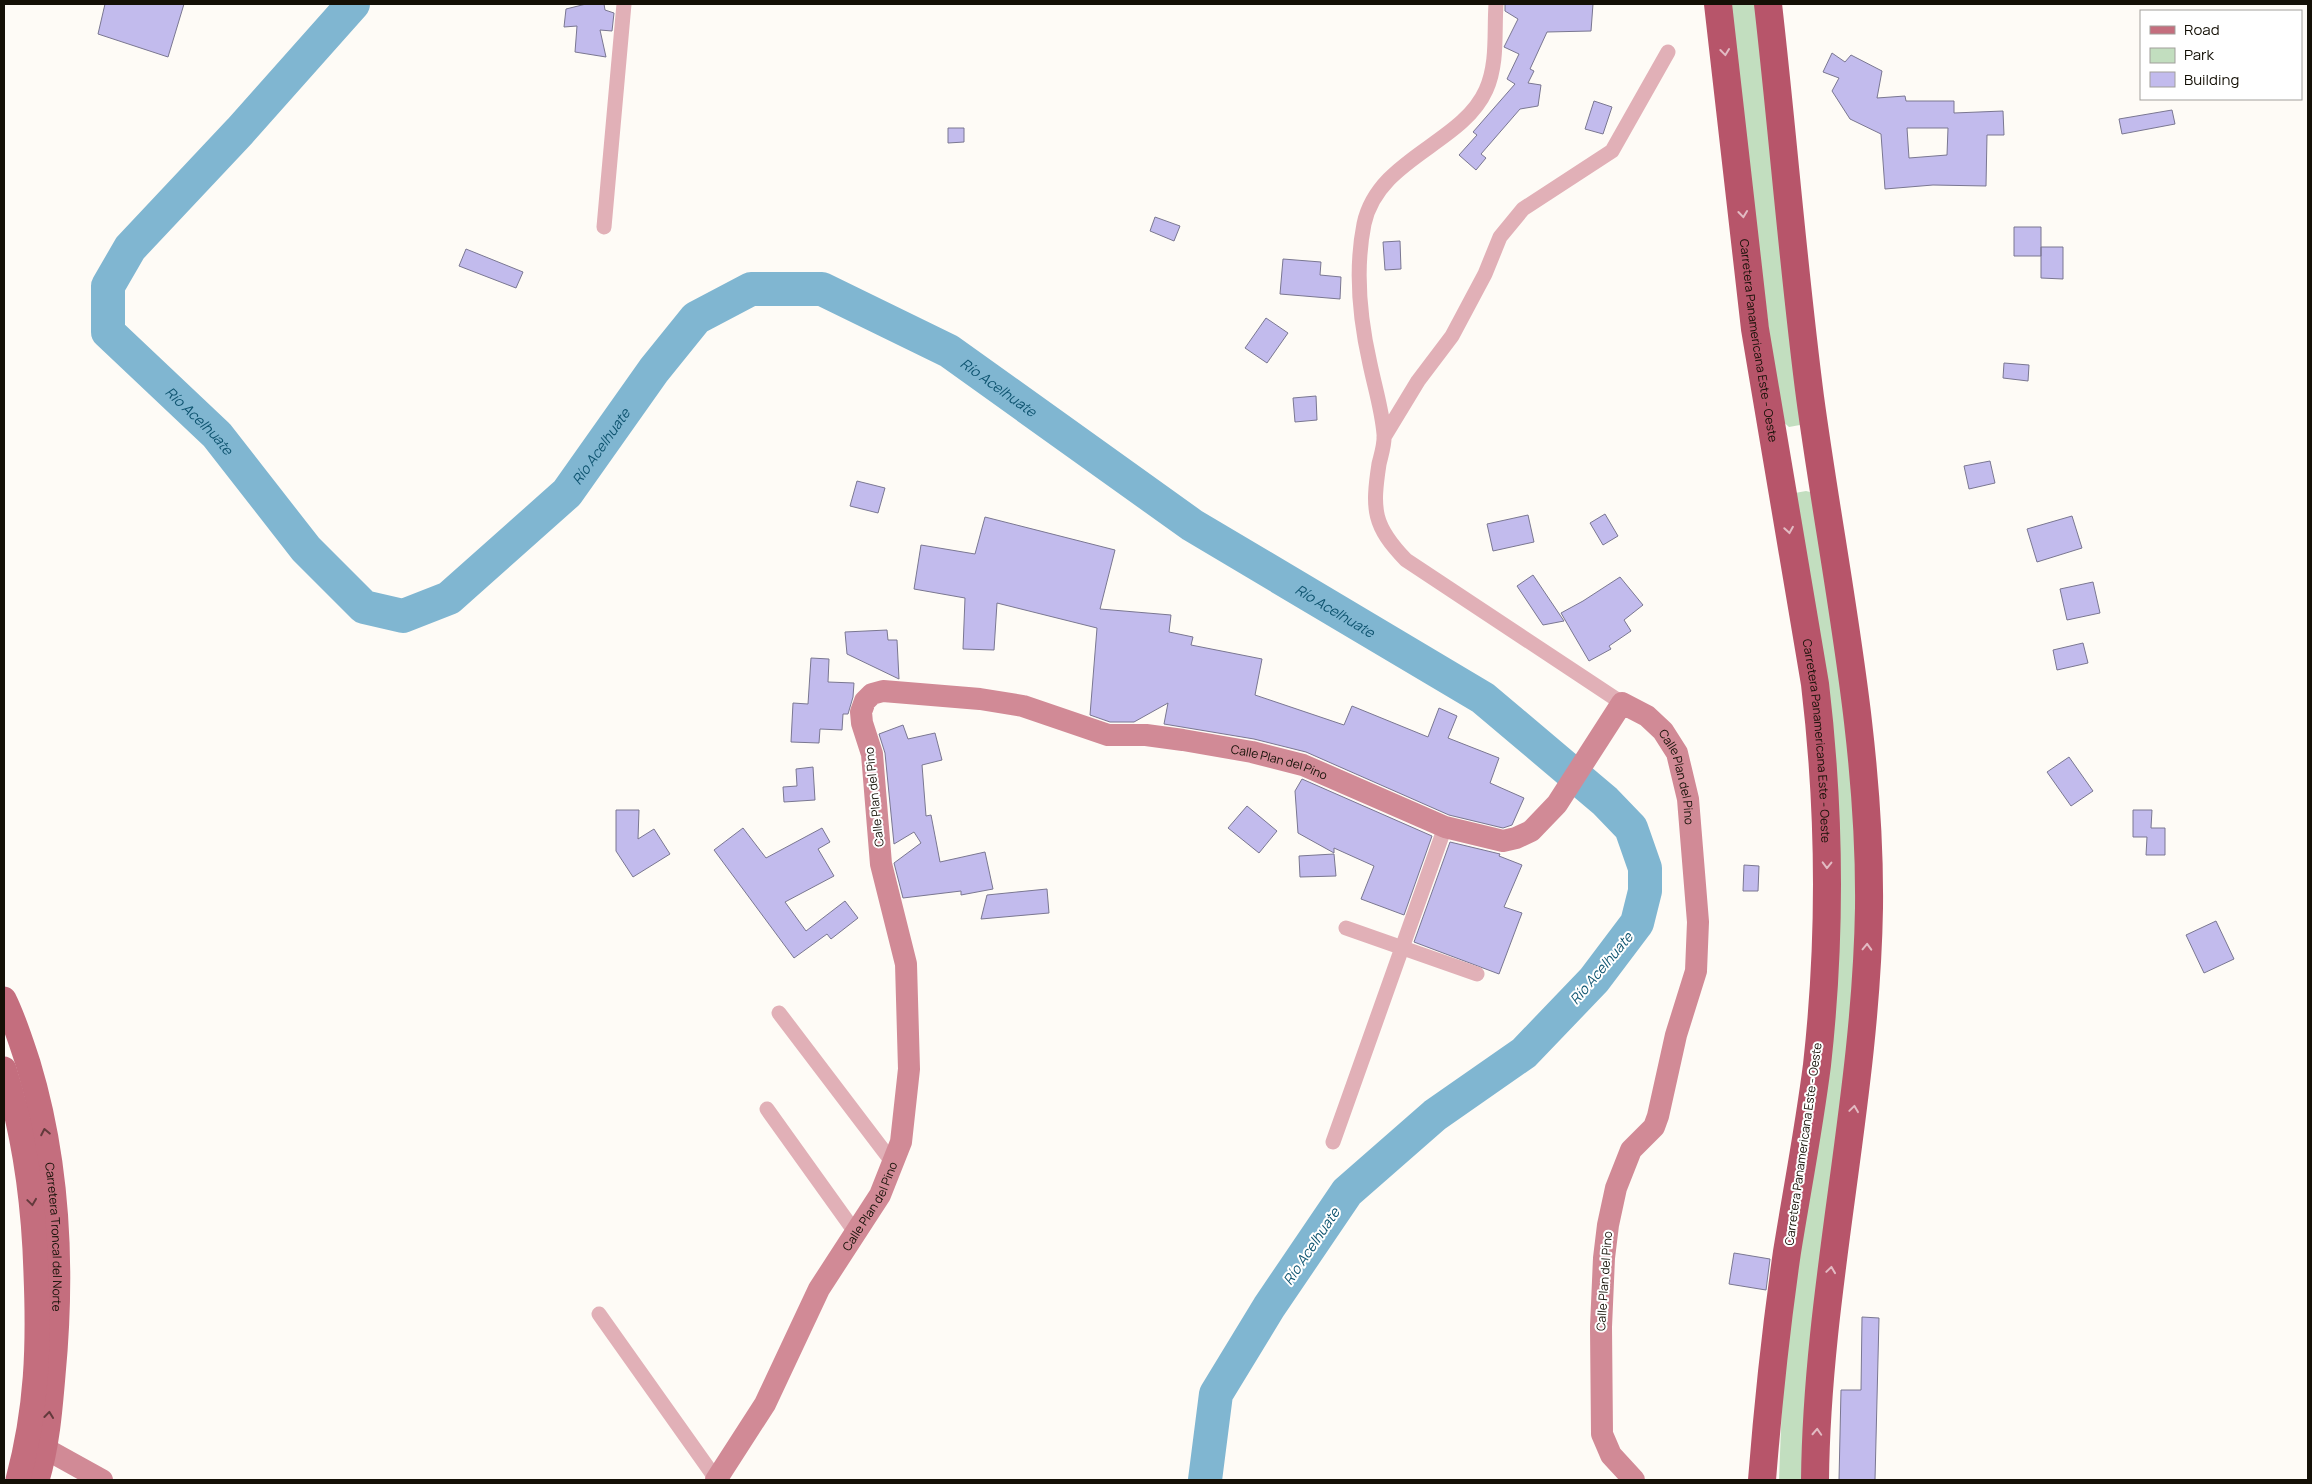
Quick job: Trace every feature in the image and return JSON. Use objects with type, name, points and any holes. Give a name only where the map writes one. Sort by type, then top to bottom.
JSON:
[{"type":"highway","name":"Carretera Panamericana Este - Oeste","points":[[1718,4],[1755,329],[1808,638],[1821,740],[1827,856],[1826,917],[1817,1064],[1775,1338],[1762,1480]]},
{"type":"highway","points":[[1768,4],[1813,412],[1849,648],[1861,747],[1866,822],[1868,908],[1865,1006],[1823,1345],[1815,1480]]},
{"type":"highway","points":[[1771,419],[1779,432],[1790,435],[1800,434],[1807,429],[1813,412]]},
{"type":"highway","points":[[1783,494],[1787,476],[1798,471],[1816,473],[1824,487]]},
{"type":"main road","name":"Carretera Troncal del Norte","points":[[4,999],[37,1095],[57,1215],[59,1269],[56,1345],[46,1449],[37,1480]]},
{"type":"main road","name":"Carretera Troncal del Norte","points":[[4,1069],[14,1102],[24,1152],[36,1237],[38,1344],[36,1389],[27,1446],[18,1480]]},
{"type":"street","points":[[604,227],[624,4]]},
{"type":"street","points":[[1496,4],[1494,70],[1486,92],[1469,115],[1396,172],[1376,196],[1364,224],[1360,274],[1362,320],[1380,401],[1384,437],[1375,493],[1378,523],[1390,544],[1406,560],[1622,702]]},
{"type":"street","points":[[1384,437],[1418,381],[1452,336],[1485,274],[1500,237],[1523,209],[1612,151],[1668,52]]},
{"type":"street","name":"Calle Plan del Pino","points":[[716,1480],[765,1404],[819,1289],[880,1195],[900,1142],[909,1070],[907,972],[881,864],[872,754],[862,723],[861,712],[865,701],[872,694],[883,691],[980,698],[1023,706],[1108,735],[1155,736],[1280,758],[1303,765],[1445,827],[1503,840],[1516,838],[1531,831],[1557,804],[1622,702],[1647,716],[1663,731],[1677,753],[1688,799],[1698,922],[1696,972],[1676,1035],[1658,1116],[1654,1126],[1631,1150],[1616,1188],[1608,1225],[1604,1258],[1600,1327],[1602,1434],[1611,1455],[1634,1480]]},
{"type":"street","points":[[1333,1142],[1445,827]]},
{"type":"street","points":[[1346,928],[1477,974]]},
{"type":"street","points":[[779,1013],[893,1163]]},
{"type":"street","points":[[766,1109],[855,1232]]},
{"type":"street","points":[[599,1314],[716,1480]]},
{"type":"street","points":[[46,1449],[102,1480]]},
{"type":"green space","points":[[1728,4],[1756,4],[1802,422],[1800,425],[1789,427],[1780,419]]},
{"type":"green space","points":[[1810,492],[1816,503],[1858,815],[1853,1024],[1805,1480],[1779,1480],[1783,1375],[1831,987],[1795,493]]},
{"type":"building","points":[[105,4],[184,4],[168,57],[98,34]]},
{"type":"building","points":[[586,4],[604,4],[605,10],[614,13],[612,31],[600,30],[606,57],[575,52],[577,26],[564,27],[566,9]]},
{"type":"building","points":[[1505,4],[1593,4],[1591,31],[1547,32],[1530,69],[1534,71],[1528,83],[1541,85],[1538,106],[1520,109],[1481,154],[1486,158],[1476,170],[1459,155],[1477,135],[1473,132],[1515,84],[1507,79],[1519,54],[1504,47],[1518,19],[1505,11]]},
{"type":"building","points":[[1832,53],[1845,62],[1851,55],[1882,71],[1877,98],[1905,96],[1906,101],[1954,101],[1954,113],[2003,111],[2004,135],[1987,135],[1986,186],[1933,185],[1885,189],[1881,134],[1850,119],[1832,91],[1839,78],[1823,72]],"holes":[[[1907,128],[1948,128],[1947,155],[1909,158]]]},
{"type":"building","points":[[1594,101],[1612,107],[1603,134],[1585,129]]},
{"type":"building","points":[[2172,110],[2175,124],[2122,134],[2119,119]]},
{"type":"building","points":[[948,128],[964,128],[964,142],[948,143]]},
{"type":"building","points":[[1155,217],[1180,226],[1174,241],[1150,231]]},
{"type":"building","points":[[2014,227],[2041,227],[2041,256],[2014,256]]},
{"type":"building","points":[[1400,241],[1401,269],[1385,270],[1383,242]]},
{"type":"building","points":[[2041,247],[2063,247],[2063,279],[2041,278]]},
{"type":"building","points":[[466,249],[523,272],[516,288],[459,266]]},
{"type":"building","points":[[1283,259],[1321,262],[1320,275],[1341,277],[1340,299],[1280,294]]},
{"type":"building","points":[[1266,318],[1288,333],[1267,363],[1245,348]]},
{"type":"building","points":[[2004,363],[2029,365],[2028,381],[2003,378]]},
{"type":"building","points":[[1316,396],[1317,420],[1295,422],[1293,398]]},
{"type":"building","points":[[1990,461],[1995,483],[1969,489],[1964,466]]},
{"type":"building","points":[[857,481],[885,488],[878,513],[850,506]]},
{"type":"building","points":[[1605,514],[1618,536],[1603,545],[1590,523]]},
{"type":"building","points":[[1528,515],[1534,542],[1493,551],[1487,524]]},
{"type":"building","points":[[2072,516],[2082,548],[2037,562],[2027,529]]},
{"type":"building","points":[[985,517],[1115,550],[1100,609],[1171,615],[1169,632],[1193,637],[1191,645],[1262,659],[1255,695],[1344,725],[1352,706],[1428,737],[1439,708],[1457,716],[1448,738],[1499,758],[1490,783],[1524,798],[1512,825],[1503,828],[1449,815],[1306,752],[1254,739],[1164,724],[1168,703],[1134,722],[1110,722],[1090,715],[1097,628],[997,603],[994,650],[963,649],[965,598],[914,589],[921,545],[975,554]]},
{"type":"building","points":[[1533,575],[1564,621],[1543,625],[1517,586]]},
{"type":"building","points":[[1620,577],[1643,605],[1624,620],[1631,631],[1609,646],[1611,649],[1589,661],[1561,613]]},
{"type":"building","points":[[2093,582],[2100,613],[2067,620],[2060,589]]},
{"type":"building","points":[[887,630],[888,640],[897,640],[899,679],[847,654],[845,632]]},
{"type":"building","points":[[2083,643],[2088,663],[2057,670],[2053,650]]},
{"type":"building","points":[[811,658],[829,659],[828,682],[854,683],[853,697],[848,714],[843,714],[842,730],[820,729],[819,743],[791,742],[793,703],[808,704]]},
{"type":"building","points":[[903,725],[908,739],[935,733],[942,760],[922,765],[926,816],[931,815],[940,862],[985,852],[993,889],[961,895],[961,891],[903,898],[894,863],[921,843],[914,832],[894,844],[885,753],[879,734]]},
{"type":"building","points":[[2069,757],[2093,791],[2071,806],[2047,772]]},
{"type":"building","points":[[813,767],[815,800],[784,802],[783,787],[797,786],[796,769]]},
{"type":"building","points":[[1302,779],[1432,836],[1404,915],[1361,899],[1374,866],[1334,848],[1334,853],[1298,833],[1295,791]]},
{"type":"building","points":[[1247,806],[1277,831],[1259,853],[1228,828]]},
{"type":"building","points":[[616,810],[639,810],[638,839],[654,829],[670,854],[633,877],[616,851]]},
{"type":"building","points":[[2133,810],[2152,810],[2151,828],[2165,828],[2165,855],[2146,855],[2147,837],[2133,837]]},
{"type":"building","points":[[743,828],[766,858],[822,828],[830,842],[818,849],[834,876],[785,902],[806,931],[845,901],[858,918],[831,939],[827,934],[794,958],[714,850]]},
{"type":"building","points":[[1450,842],[1500,854],[1499,856],[1522,865],[1504,907],[1522,913],[1499,974],[1414,942]]},
{"type":"building","points":[[1334,854],[1336,876],[1300,877],[1299,856]]},
{"type":"building","points":[[1744,865],[1759,866],[1758,891],[1743,891]]},
{"type":"building","points":[[1047,889],[1049,913],[981,919],[987,895]]},
{"type":"building","points":[[2216,921],[2234,959],[2204,973],[2186,935]]},
{"type":"building","points":[[1734,1253],[1770,1259],[1766,1290],[1729,1284]]},
{"type":"building","points":[[1862,1317],[1879,1318],[1875,1480],[1839,1480],[1841,1390],[1861,1390]]},
{"type":"waterway","name":"Río Acelhuate","points":[[353,4],[240,131],[130,248],[108,286],[108,332],[217,435],[306,549],[364,607],[403,616],[449,598],[567,493],[654,370],[696,318],[751,289],[822,289],[949,351],[1192,525],[1483,698],[1605,801],[1631,828],[1645,868],[1645,891],[1637,923],[1594,980],[1524,1053],[1435,1115],[1347,1192],[1269,1307],[1216,1394],[1205,1480]]}]
